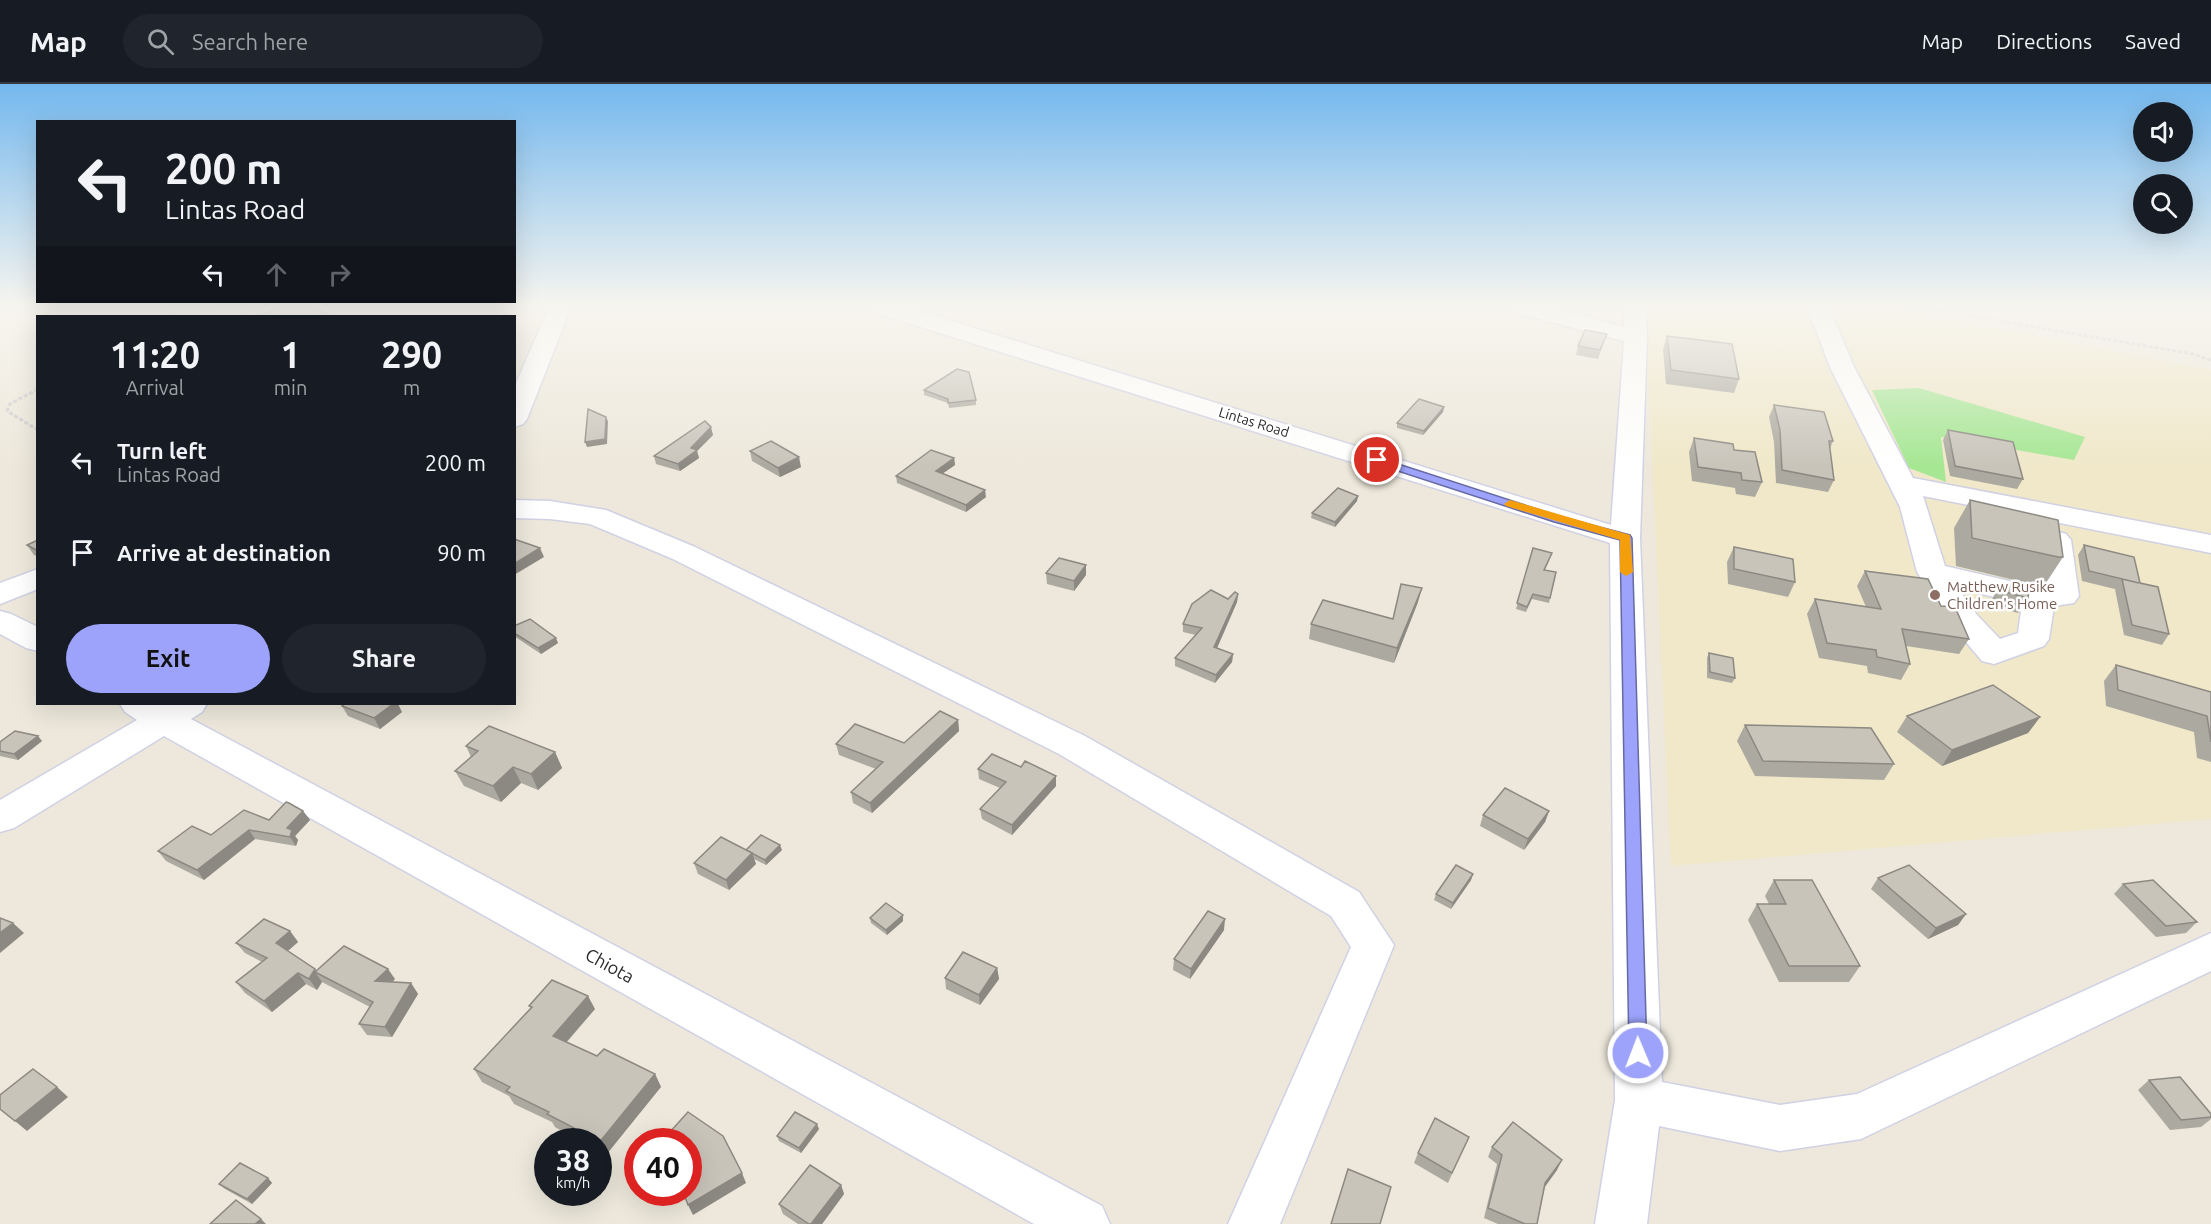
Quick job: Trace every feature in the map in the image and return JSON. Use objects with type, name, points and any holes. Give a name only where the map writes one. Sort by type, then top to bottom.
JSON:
[{"type":"street","points":[[516,414],[538,360]]},
{"type":"street","name":"Lintas Road","points":[[1051,360],[1558,519],[1626,538]]},
{"type":"street","points":[[1621,1224],[1639,1100],[1626,538],[1633,360]]},
{"type":"street","points":[[1839,360],[1908,495],[1932,572],[1966,622],[1994,653],[2034,639],[2039,598]]},
{"type":"street","points":[[1908,495],[2095,523],[2211,544]]},
{"type":"street","points":[[1908,495],[2069,543],[2095,523]]},
{"type":"street","points":[[516,509],[550,510],[596,516],[684,553],[1072,745],[1345,904],[1373,945],[1254,1224]]},
{"type":"street","points":[[1932,572],[2039,598],[2063,596],[2056,540]]},
{"type":"street","points":[[0,594],[36,579]]},
{"type":"street","points":[[0,621],[36,639]]},
{"type":"street","points":[[0,818],[163,709]]},
{"type":"street","name":"Chiota","points":[[163,709],[1084,1224]]},
{"type":"street","points":[[1639,1100],[1780,1128],[1862,1116],[2211,951]]},
{"type":"path","points":[[36,390],[24,394],[10,404],[6,411],[36,429]]},
{"type":"shaded area","name":"Matthew Rusike Children's Home","points":[[1647,360],[2161,360],[2211,370],[2211,819],[1671,866]]},
{"type":"green space","points":[[1919,388],[2085,437],[2074,460],[1941,437],[1946,482],[1909,468],[1872,390]]},
{"type":"building","points":[[1670,360],[1735,360],[1739,379],[1671,370]]},
{"type":"building","points":[[957,369],[969,372],[976,400],[948,403],[948,399],[924,390]]},
{"type":"building","points":[[1419,399],[1444,407],[1424,431],[1397,423]]},
{"type":"building","points":[[1774,405],[1824,412],[1833,441],[1829,441],[1834,480],[1782,470],[1780,430]]},
{"type":"building","points":[[588,409],[606,417],[605,439],[585,442]]},
{"type":"building","points":[[705,421],[711,427],[691,448],[697,450],[678,464],[654,456]]},
{"type":"building","points":[[1948,430],[2013,442],[2023,479],[1955,466]]},
{"type":"building","points":[[1694,438],[1733,444],[1734,450],[1755,452],[1762,482],[1742,480],[1741,473],[1698,467]]},
{"type":"building","points":[[771,441],[799,457],[778,468],[750,451]]},
{"type":"building","points":[[931,450],[954,458],[936,471],[985,490],[966,505],[896,476]]},
{"type":"building","points":[[1338,488],[1358,496],[1335,522],[1312,513]]},
{"type":"building","points":[[1970,500],[2058,520],[2063,557],[1972,538]]},
{"type":"building","points":[[516,540],[540,548],[516,563]]},
{"type":"building","points":[[36,541],[36,550],[27,545]]},
{"type":"building","points":[[2084,545],[2134,557],[2140,583],[2158,587],[2169,634],[2132,625],[2122,579],[2139,583],[2089,571]]},
{"type":"building","points":[[1734,547],[1793,559],[1795,582],[1734,569]]},
{"type":"building","points":[[1533,548],[1552,553],[1544,570],[1556,572],[1550,598],[1533,594],[1527,607],[1517,603]]},
{"type":"building","points":[[1059,558],[1086,565],[1074,581],[1046,573]]},
{"type":"building","points":[[1865,571],[1928,579],[1941,606],[1955,607],[1969,639],[1902,629],[1910,664],[1877,657],[1876,650],[1827,643],[1815,599],[1881,609]]},
{"type":"building","points":[[2001,583],[2029,590],[2028,598],[2001,591]]},
{"type":"building","points":[[1401,584],[1422,588],[1397,648],[1311,624],[1323,600],[1393,619]]},
{"type":"building","points":[[1211,590],[1228,599],[1235,592],[1238,594],[1214,647],[1233,654],[1216,675],[1175,658],[1202,628],[1183,624],[1192,604]]},
{"type":"building","points":[[530,619],[556,638],[538,648],[516,634],[516,625]]},
{"type":"building","points":[[1709,653],[1733,658],[1735,678],[1710,672]]},
{"type":"building","points":[[2116,665],[2211,692],[2211,742],[2207,716],[2118,690]]},
{"type":"building","points":[[1993,685],[2040,717],[1952,750],[1907,716]]},
{"type":"building","points":[[344,705],[392,705],[374,718],[342,706]]},
{"type":"building","points":[[940,711],[958,720],[870,803],[851,792],[883,762],[836,744],[855,724],[904,743]]},
{"type":"building","points":[[1745,725],[1871,728],[1894,764],[1763,761]]},
{"type":"building","points":[[489,726],[555,752],[531,774],[513,767],[493,786],[455,771],[478,751],[466,746]]},
{"type":"building","points":[[15,731],[38,736],[14,754],[0,751],[0,742]]},
{"type":"building","points":[[992,754],[1021,767],[1025,761],[1056,776],[1012,825],[980,809],[1006,782],[978,769]]},
{"type":"building","points":[[1505,788],[1549,811],[1528,839],[1483,815]]},
{"type":"building","points":[[286,802],[303,811],[287,828],[292,830],[290,837],[249,830],[197,870],[158,851],[192,826],[211,835],[244,810],[269,820]]},
{"type":"building","points":[[761,835],[780,845],[765,860],[746,850]]},
{"type":"building","points":[[721,837],[752,853],[726,880],[694,863]]},
{"type":"building","points":[[1456,865],[1473,874],[1453,903],[1436,894]]},
{"type":"building","points":[[1909,865],[1966,914],[1936,928],[1878,878]]},
{"type":"building","points":[[1774,880],[1812,880],[1860,966],[1789,966],[1757,904],[1786,904]]},
{"type":"building","points":[[2153,880],[2197,922],[2166,926],[2123,884]]},
{"type":"building","points":[[886,903],[903,915],[886,930],[870,918]]},
{"type":"building","points":[[1208,911],[1225,919],[1191,969],[1174,959]]},
{"type":"building","points":[[0,918],[13,923],[0,933]]},
{"type":"building","points":[[264,919],[290,931],[276,943],[315,969],[309,979],[298,973],[264,1001],[236,982],[267,958],[236,943]]},
{"type":"building","points":[[344,946],[388,969],[375,981],[411,983],[385,1027],[359,1024],[373,1002],[315,972]]},
{"type":"building","points":[[963,952],[997,968],[979,995],[945,978]]},
{"type":"building","points":[[552,980],[588,996],[553,1036],[597,1056],[604,1049],[655,1074],[611,1128],[574,1128],[547,1114],[549,1112],[506,1091],[510,1087],[474,1069],[532,1007],[529,1006]]},
{"type":"building","points":[[33,1069],[57,1087],[15,1121],[0,1109],[0,1095]]},
{"type":"building","points":[[2180,1077],[2211,1114],[2211,1117],[2181,1120],[2149,1080]]},
{"type":"building","points":[[688,1112],[723,1136],[742,1173],[702,1197],[702,1128],[674,1128]]},
{"type":"building","points":[[795,1112],[817,1124],[799,1148],[777,1136]]},
{"type":"building","points":[[1435,1118],[1469,1137],[1452,1173],[1418,1153]]},
{"type":"building","points":[[1513,1122],[1562,1160],[1545,1183],[1537,1224],[1525,1224],[1488,1208],[1502,1155],[1492,1147]]},
{"type":"building","points":[[240,1163],[268,1178],[247,1199],[219,1184]]},
{"type":"building","points":[[810,1165],[841,1185],[809,1224],[779,1204]]},
{"type":"building","points":[[1348,1169],[1391,1187],[1380,1224],[1331,1224]]},
{"type":"building","points":[[236,1200],[261,1219],[255,1224],[210,1224]]},
{"type":"slow traffic","points":[[1510,504],[1626,538],[1626,572]]},
{"type":"place","name":"Matthew Rusike Children's Home","points":[[1935,595]]},
{"type":"route","points":[[1377,460],[1558,519],[1626,538],[1638,1053]]}]
